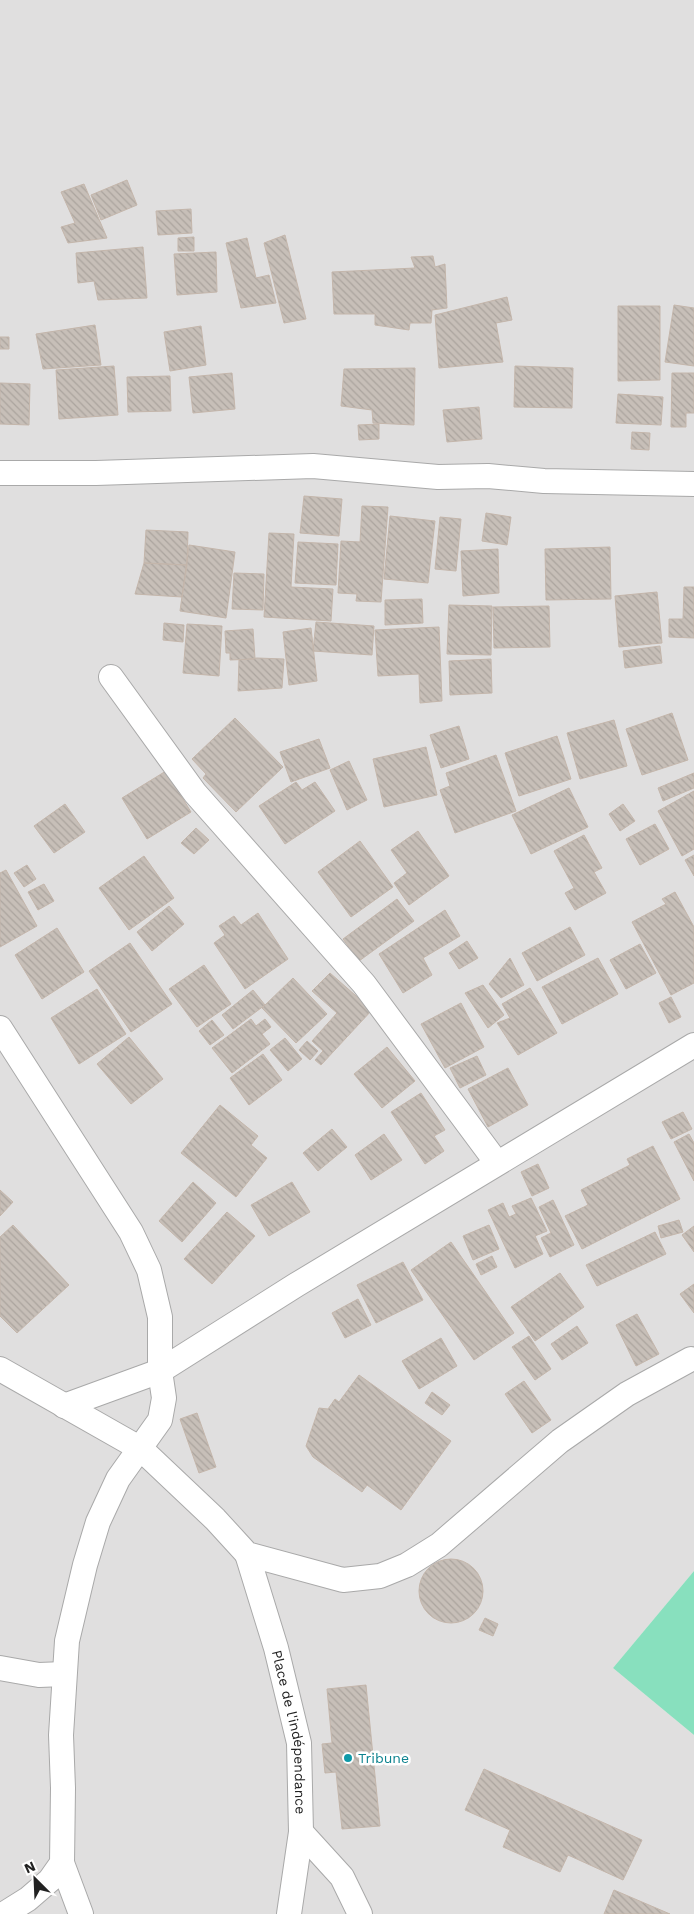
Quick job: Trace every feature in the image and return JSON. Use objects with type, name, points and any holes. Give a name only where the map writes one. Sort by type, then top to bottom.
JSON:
[{"type":"street","points":[[0,473],[96,473],[314,466],[438,477],[488,476],[544,481],[694,484]]},
{"type":"street","points":[[110,677],[194,793],[364,984],[498,1163]]},
{"type":"street","points":[[0,1028],[131,1232],[149,1270],[160,1317],[160,1371],[164,1398],[160,1420],[118,1479],[98,1522],[84,1565],[67,1641],[60,1735],[63,1788],[62,1863],[81,1914]]},
{"type":"street","points":[[64,1406],[160,1371],[296,1285],[694,1045]]},
{"type":"street","points":[[0,1369],[140,1449],[215,1519],[246,1554],[343,1580],[380,1576],[407,1566],[439,1545],[560,1441],[627,1394],[691,1359]]},
{"type":"street","name":"Place de l'indépendance","points":[[246,1554],[276,1648],[300,1743],[302,1832],[289,1914]]},
{"type":"street","points":[[0,1668],[39,1676],[64,1674]]},
{"type":"street","points":[[302,1832],[342,1877],[360,1914]]},
{"type":"street","points":[[4,1914],[28,1899],[50,1880],[62,1863]]},
{"type":"shaded area","points":[[0,0],[694,0],[694,1571],[613,1668],[694,1735],[694,1914],[0,1914]]},
{"type":"green space","points":[[694,1571],[694,1735],[613,1668]]},
{"type":"building","points":[[127,180],[137,205],[101,220],[91,195]]},
{"type":"building","points":[[84,184],[107,238],[68,243],[61,227],[75,223],[61,192]]},
{"type":"building","points":[[191,209],[192,233],[158,235],[156,211]]},
{"type":"building","points":[[285,235],[306,319],[284,323],[264,243]]},
{"type":"building","points":[[194,237],[194,251],[178,251],[178,238]]},
{"type":"building","points":[[247,238],[256,278],[269,275],[276,303],[241,308],[226,243]]},
{"type":"building","points":[[143,247],[147,298],[98,300],[94,281],[78,283],[76,253]]},
{"type":"building","points":[[216,252],[217,292],[177,295],[174,254]]},
{"type":"building","points":[[433,256],[435,267],[445,264],[447,308],[432,310],[431,323],[410,323],[409,330],[375,325],[375,314],[334,314],[332,272],[415,268],[411,257]]},
{"type":"building","points":[[507,297],[512,320],[496,323],[503,362],[439,368],[435,315]]},
{"type":"building","points":[[674,305],[694,308],[694,366],[665,362]]},
{"type":"building","points":[[618,306],[660,306],[660,380],[618,381]]},
{"type":"building","points":[[95,325],[101,365],[43,369],[36,334]]},
{"type":"building","points":[[201,326],[206,365],[170,371],[164,332]]},
{"type":"building","points":[[0,337],[9,337],[9,349],[0,349]]},
{"type":"building","points":[[114,366],[118,415],[59,419],[56,370]]},
{"type":"building","points":[[515,366],[573,368],[572,408],[514,407]]},
{"type":"building","points":[[415,368],[414,425],[373,423],[372,410],[341,406],[344,369]]},
{"type":"building","points":[[232,373],[235,409],[193,413],[189,377]]},
{"type":"building","points":[[672,373],[694,373],[694,413],[686,413],[686,427],[671,427]]},
{"type":"building","points":[[170,376],[171,411],[128,412],[127,377]]},
{"type":"building","points":[[0,383],[30,384],[29,425],[0,424]]},
{"type":"building","points":[[618,394],[663,397],[661,425],[616,423]]},
{"type":"building","points":[[479,407],[482,439],[447,442],[443,410]]},
{"type":"building","points":[[379,424],[379,439],[359,440],[358,425]]},
{"type":"building","points":[[632,432],[650,433],[649,450],[631,449]]},
{"type":"building","points":[[304,496],[342,499],[339,536],[300,533]]},
{"type":"building","points":[[362,506],[388,507],[381,602],[356,601],[357,594],[338,593],[341,541],[360,542]]},
{"type":"building","points":[[486,513],[511,517],[507,545],[482,541]]},
{"type":"building","points":[[390,516],[435,521],[428,583],[384,579]]},
{"type":"building","points":[[440,517],[461,519],[456,571],[435,569]]},
{"type":"building","points":[[146,530],[188,532],[187,565],[144,563]]},
{"type":"building","points":[[269,533],[294,534],[291,587],[333,589],[331,621],[264,617]]},
{"type":"building","points":[[298,542],[338,544],[336,585],[295,583]]},
{"type":"building","points":[[189,545],[235,552],[226,618],[180,611]]},
{"type":"building","points":[[610,547],[611,599],[546,600],[545,549]]},
{"type":"building","points":[[498,549],[499,593],[463,596],[461,551]]},
{"type":"building","points":[[144,563],[187,565],[182,597],[135,594]]},
{"type":"building","points":[[234,573],[264,574],[263,610],[232,609]]},
{"type":"building","points":[[684,587],[694,587],[694,638],[669,637],[669,619],[683,619]]},
{"type":"building","points":[[657,592],[662,643],[619,647],[615,596]]},
{"type":"building","points":[[422,599],[423,623],[385,625],[385,600]]},
{"type":"building","points":[[449,605],[492,606],[491,655],[447,654]]},
{"type":"building","points":[[549,606],[550,647],[494,648],[493,607]]},
{"type":"building","points":[[316,622],[374,626],[372,655],[313,651]]},
{"type":"building","points":[[164,623],[184,625],[183,642],[163,640]]},
{"type":"building","points":[[187,624],[222,626],[219,676],[183,673]]},
{"type":"building","points":[[439,627],[442,701],[420,703],[419,674],[378,676],[375,630]]},
{"type":"building","points":[[311,628],[317,681],[289,685],[283,632]]},
{"type":"building","points":[[253,629],[255,659],[230,660],[230,653],[226,653],[225,631]]},
{"type":"building","points":[[660,646],[662,663],[625,668],[623,651]]},
{"type":"building","points":[[257,658],[284,659],[282,688],[238,691],[239,660]]},
{"type":"building","points":[[491,659],[492,693],[450,695],[449,661]]},
{"type":"building","points":[[672,713],[688,760],[642,775],[626,729]]},
{"type":"building","points":[[235,718],[283,767],[236,812],[203,778],[206,774],[192,759]]},
{"type":"building","points":[[614,720],[627,766],[580,779],[567,733]]},
{"type":"building","points":[[459,726],[469,759],[441,768],[430,735]]},
{"type":"building","points":[[557,736],[571,779],[519,796],[505,753]]},
{"type":"building","points":[[319,739],[330,768],[291,782],[280,752]]},
{"type":"building","points":[[426,747],[437,795],[384,807],[373,759]]},
{"type":"building","points":[[496,755],[516,811],[455,833],[440,790],[450,786],[446,773]]},
{"type":"building","points":[[349,761],[367,800],[347,810],[330,770]]},
{"type":"building","points":[[166,771],[191,812],[147,839],[122,798]]},
{"type":"building","points":[[694,773],[694,788],[663,801],[658,788]]},
{"type":"building","points":[[296,782],[302,790],[315,782],[335,811],[285,844],[259,806]]},
{"type":"building","points":[[569,788],[588,827],[531,854],[512,815]]},
{"type":"building","points":[[694,791],[694,849],[682,856],[658,811]]},
{"type":"building","points":[[65,804],[85,832],[54,853],[34,826]]},
{"type":"building","points":[[623,804],[635,821],[620,831],[609,814]]},
{"type":"building","points":[[655,824],[669,849],[640,865],[626,839]]},
{"type":"building","points":[[196,828],[209,840],[194,854],[181,843]]},
{"type":"building","points":[[418,831],[449,876],[409,905],[394,883],[407,873],[391,850]]},
{"type":"building","points":[[584,835],[602,868],[594,872],[606,893],[575,910],[565,893],[574,888],[554,851]]},
{"type":"building","points":[[360,841],[393,887],[351,917],[318,872]]},
{"type":"building","points":[[694,855],[694,876],[685,860]]},
{"type":"building","points":[[144,856],[174,898],[129,930],[99,888]]},
{"type":"building","points":[[27,865],[36,879],[24,887],[14,873]]},
{"type":"building","points":[[6,870],[37,926],[0,947],[0,873]]},
{"type":"building","points":[[44,884],[54,901],[38,910],[28,892]]},
{"type":"building","points":[[675,892],[694,927],[694,983],[671,995],[632,922],[666,904],[662,899]]},
{"type":"building","points":[[397,899],[414,921],[359,961],[343,939]]},
{"type":"building","points":[[169,906],[184,924],[152,951],[137,932]]},
{"type":"building","points":[[445,910],[460,936],[423,958],[432,975],[403,993],[379,954]]},
{"type":"building","points":[[258,913],[288,959],[245,989],[214,943],[225,935],[219,926],[234,916],[241,925]]},
{"type":"building","points":[[570,927],[585,955],[537,981],[522,953]]},
{"type":"building","points":[[57,928],[84,972],[42,999],[15,955]]},
{"type":"building","points":[[467,941],[478,958],[459,969],[449,953]]},
{"type":"building","points":[[130,943],[172,1004],[131,1032],[89,971]]},
{"type":"building","points":[[640,944],[656,973],[626,989],[610,960]]},
{"type":"building","points":[[510,958],[524,985],[501,998],[489,984]]},
{"type":"building","points":[[598,958],[618,994],[562,1024],[542,987]]},
{"type":"building","points":[[204,965],[231,1004],[197,1027],[169,989]]},
{"type":"building","points":[[330,973],[372,1010],[321,1065],[315,1060],[323,1051],[312,1041],[337,1013],[312,991]]},
{"type":"building","points":[[293,978],[327,1014],[296,1043],[262,1008]]},
{"type":"building","points":[[483,985],[504,1015],[488,1028],[465,993]]},
{"type":"building","points":[[530,988],[557,1033],[518,1055],[497,1023],[510,1018],[502,1004]]},
{"type":"building","points":[[97,989],[126,1034],[79,1064],[51,1018]]},
{"type":"building","points":[[253,990],[265,1005],[233,1029],[222,1015]]},
{"type":"building","points":[[671,997],[681,1017],[669,1023],[659,1003]]},
{"type":"building","points":[[461,1003],[484,1047],[445,1068],[421,1024]]},
{"type":"building","points":[[251,1019],[256,1026],[265,1019],[271,1027],[262,1034],[270,1044],[232,1073],[212,1048]]},
{"type":"building","points":[[212,1020],[224,1035],[210,1045],[199,1031]]},
{"type":"building","points":[[129,1037],[163,1079],[131,1104],[97,1064]]},
{"type":"building","points":[[285,1038],[302,1059],[288,1071],[270,1050]]},
{"type":"building","points":[[307,1041],[318,1051],[310,1060],[299,1050]]},
{"type":"building","points":[[387,1047],[415,1081],[382,1108],[354,1074]]},
{"type":"building","points":[[263,1054],[282,1080],[249,1105],[230,1078]]},
{"type":"building","points":[[477,1056],[486,1075],[460,1088],[450,1068]]},
{"type":"building","points":[[508,1068],[528,1105],[488,1127],[468,1089]]},
{"type":"building","points":[[421,1093],[445,1130],[434,1136],[444,1151],[425,1164],[391,1112]]},
{"type":"building","points":[[220,1105],[258,1136],[251,1145],[267,1158],[236,1197],[181,1153]]},
{"type":"building","points":[[683,1112],[692,1129],[671,1139],[662,1122]]},
{"type":"building","points":[[332,1129],[347,1147],[318,1171],[303,1153]]},
{"type":"building","points":[[384,1134],[402,1160],[371,1180],[355,1155]]},
{"type":"building","points":[[689,1134],[694,1143],[694,1181],[674,1142]]},
{"type":"building","points":[[653,1146],[680,1199],[582,1249],[565,1216],[588,1205],[581,1190],[630,1165],[627,1159]]},
{"type":"building","points":[[538,1164],[549,1188],[532,1196],[521,1172]]},
{"type":"building","points":[[193,1182],[216,1203],[182,1242],[159,1221]]},
{"type":"building","points":[[292,1182],[310,1212],[269,1236],[251,1205]]},
{"type":"building","points":[[0,1190],[13,1202],[0,1216]]},
{"type":"building","points":[[531,1198],[547,1231],[535,1236],[543,1254],[515,1268],[488,1210],[503,1203],[509,1217],[516,1214],[512,1206]]},
{"type":"building","points":[[553,1200],[574,1245],[550,1257],[541,1238],[551,1233],[539,1207]]},
{"type":"building","points":[[227,1212],[255,1236],[212,1284],[184,1259]]},
{"type":"building","points":[[679,1220],[683,1232],[661,1238],[658,1226]]},
{"type":"building","points":[[13,1225],[69,1285],[17,1333],[0,1316],[0,1237]]},
{"type":"building","points":[[489,1225],[499,1249],[473,1260],[463,1236]]},
{"type":"building","points":[[694,1226],[694,1252],[682,1235]]},
{"type":"building","points":[[655,1232],[666,1254],[597,1286],[586,1265]]},
{"type":"building","points":[[451,1242],[514,1333],[474,1360],[411,1270]]},
{"type":"building","points":[[492,1256],[497,1267],[481,1275],[476,1264]]},
{"type":"building","points":[[403,1262],[423,1300],[376,1323],[357,1285]]},
{"type":"building","points":[[560,1273],[584,1307],[535,1341],[511,1307]]},
{"type":"building","points":[[694,1284],[694,1313],[680,1294]]},
{"type":"building","points":[[358,1299],[371,1325],[345,1338],[332,1313]]},
{"type":"building","points":[[637,1314],[659,1354],[636,1366],[616,1325]]},
{"type":"building","points":[[577,1326],[588,1343],[562,1360],[551,1344]]},
{"type":"building","points":[[529,1336],[551,1369],[535,1380],[512,1347]]},
{"type":"building","points":[[441,1338],[457,1366],[419,1389],[402,1361]]},
{"type":"building","points":[[359,1375],[451,1441],[401,1510],[367,1485],[362,1492],[313,1457],[306,1446],[319,1408],[328,1409],[335,1399],[339,1402]]},
{"type":"building","points":[[524,1381],[551,1420],[532,1433],[505,1394]]},
{"type":"building","points":[[432,1392],[450,1405],[442,1415],[425,1403]]},
{"type":"building","points":[[197,1413],[216,1467],[199,1473],[180,1419]]},
{"type":"building","points":[[451,1559],[463,1562],[474,1568],[480,1579],[483,1591],[480,1603],[474,1614],[463,1620],[451,1623],[439,1620],[428,1614],[422,1603],[419,1591],[422,1579],[428,1568],[439,1562]]},
{"type":"building","points":[[485,1618],[498,1624],[493,1636],[479,1630]]},
{"type":"building","name":"Tribune","points":[[366,1685],[380,1826],[342,1829],[336,1772],[325,1773],[322,1744],[332,1743],[327,1689]]},
{"type":"building","points":[[484,1769],[642,1840],[623,1880],[568,1855],[560,1872],[503,1847],[510,1830],[465,1810]]},
{"type":"building","points":[[614,1890],[670,1914],[604,1914]]},
{"type":"place","name":"Tribune","points":[[348,1758]]}]
